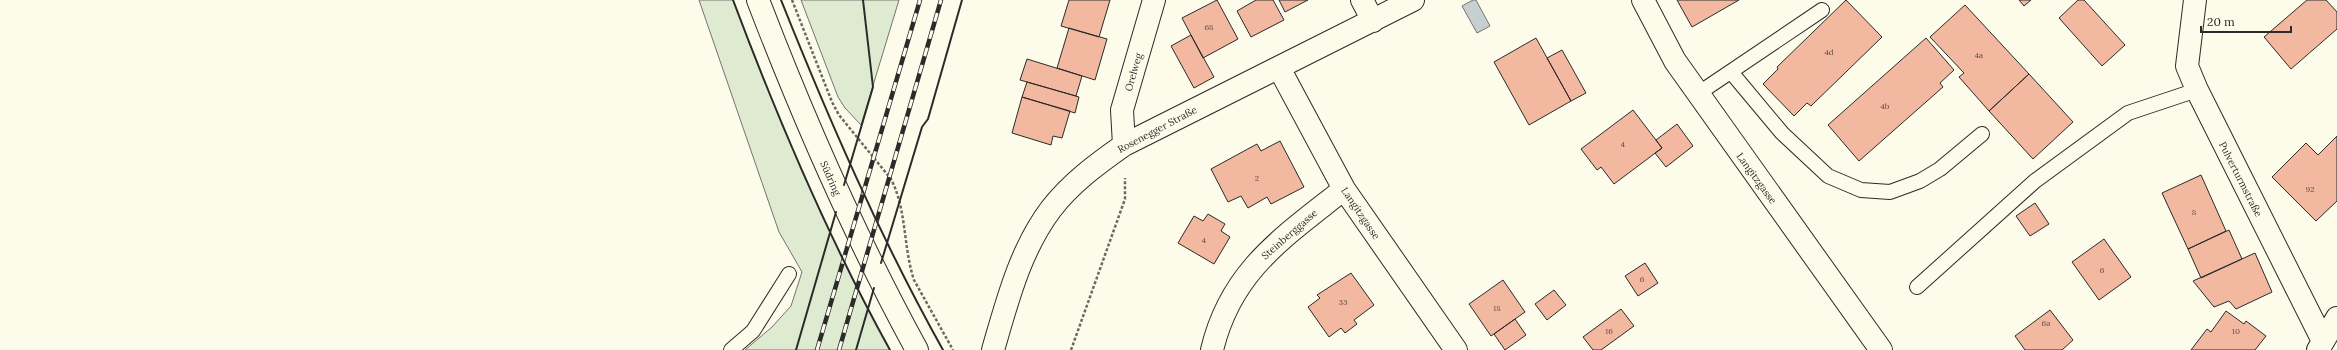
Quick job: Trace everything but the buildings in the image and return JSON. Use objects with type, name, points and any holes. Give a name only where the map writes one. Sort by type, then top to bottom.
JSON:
[{"type":"street","name":"Südring","points":[[758,0],[792,89],[834,184],[887,295],[917,350]]},
{"type":"street","name":"Orelweg","points":[[1124,145],[1122,110],[1154,0]]},
{"type":"street","points":[[1362,0],[1373,20]]},
{"type":"street","name":"Rosenegger Straße","points":[[993,350],[1022,261],[1038,228],[1050,210],[1092,167],[1124,145],[1413,0]]},
{"type":"street","name":"Langitzgasse","points":[[1642,0],[1675,61],[1881,350]]},
{"type":"street","name":"Pulverturmstraße","points":[[2195,0],[2187,66],[2197,90],[2320,345]]},
{"type":"street","name":"Langitzgasse","points":[[1279,68],[1344,189],[1456,350]]},
{"type":"street","name":"Steinberggasse","points":[[1212,350],[1215,338],[1236,289],[1249,271],[1268,250],[1344,189]]},
{"type":"street","points":[[2320,345],[2337,318]]},
{"type":"lane","points":[[1699,94],[1822,10]]},
{"type":"lane","points":[[1731,72],[1782,133],[1828,176],[1861,190],[1890,192],[1920,182],[1940,169],[1982,134]]},
{"type":"lane","points":[[1917,287],[2035,181],[2128,113],[2197,90]]},
{"type":"lane","points":[[731,350],[753,331],[789,274]]},
{"type":"path","points":[[792,0],[832,102],[839,115],[891,179],[902,208],[907,257],[912,274],[953,350]]},
{"type":"path","points":[[1071,350],[1126,199],[1124,145]]},
{"type":"green space","points":[[699,0],[733,0],[768,90],[805,178],[867,308],[890,350],[745,350],[772,327],[791,306],[802,272],[779,232]]},
{"type":"green space","points":[[801,0],[899,0],[861,125],[845,108],[838,97]]},
{"type":"shaded area","points":[[1476,0],[1490,26],[1477,33],[1462,6]]},
{"type":"railway","points":[[817,350],[920,0]]},
{"type":"railway","points":[[839,350],[941,0]]},
{"type":"wall","points":[[733,0],[768,90],[805,178],[867,308],[890,350]]},
{"type":"wall","points":[[781,0],[856,178],[898,265],[943,350]]},
{"type":"wall","points":[[844,185],[873,87],[863,0]]},
{"type":"wall","points":[[881,263],[922,127],[928,119],[962,0]]},
{"type":"wall","points":[[796,350],[836,212]]},
{"type":"wall","points":[[856,350],[874,288]]}]
